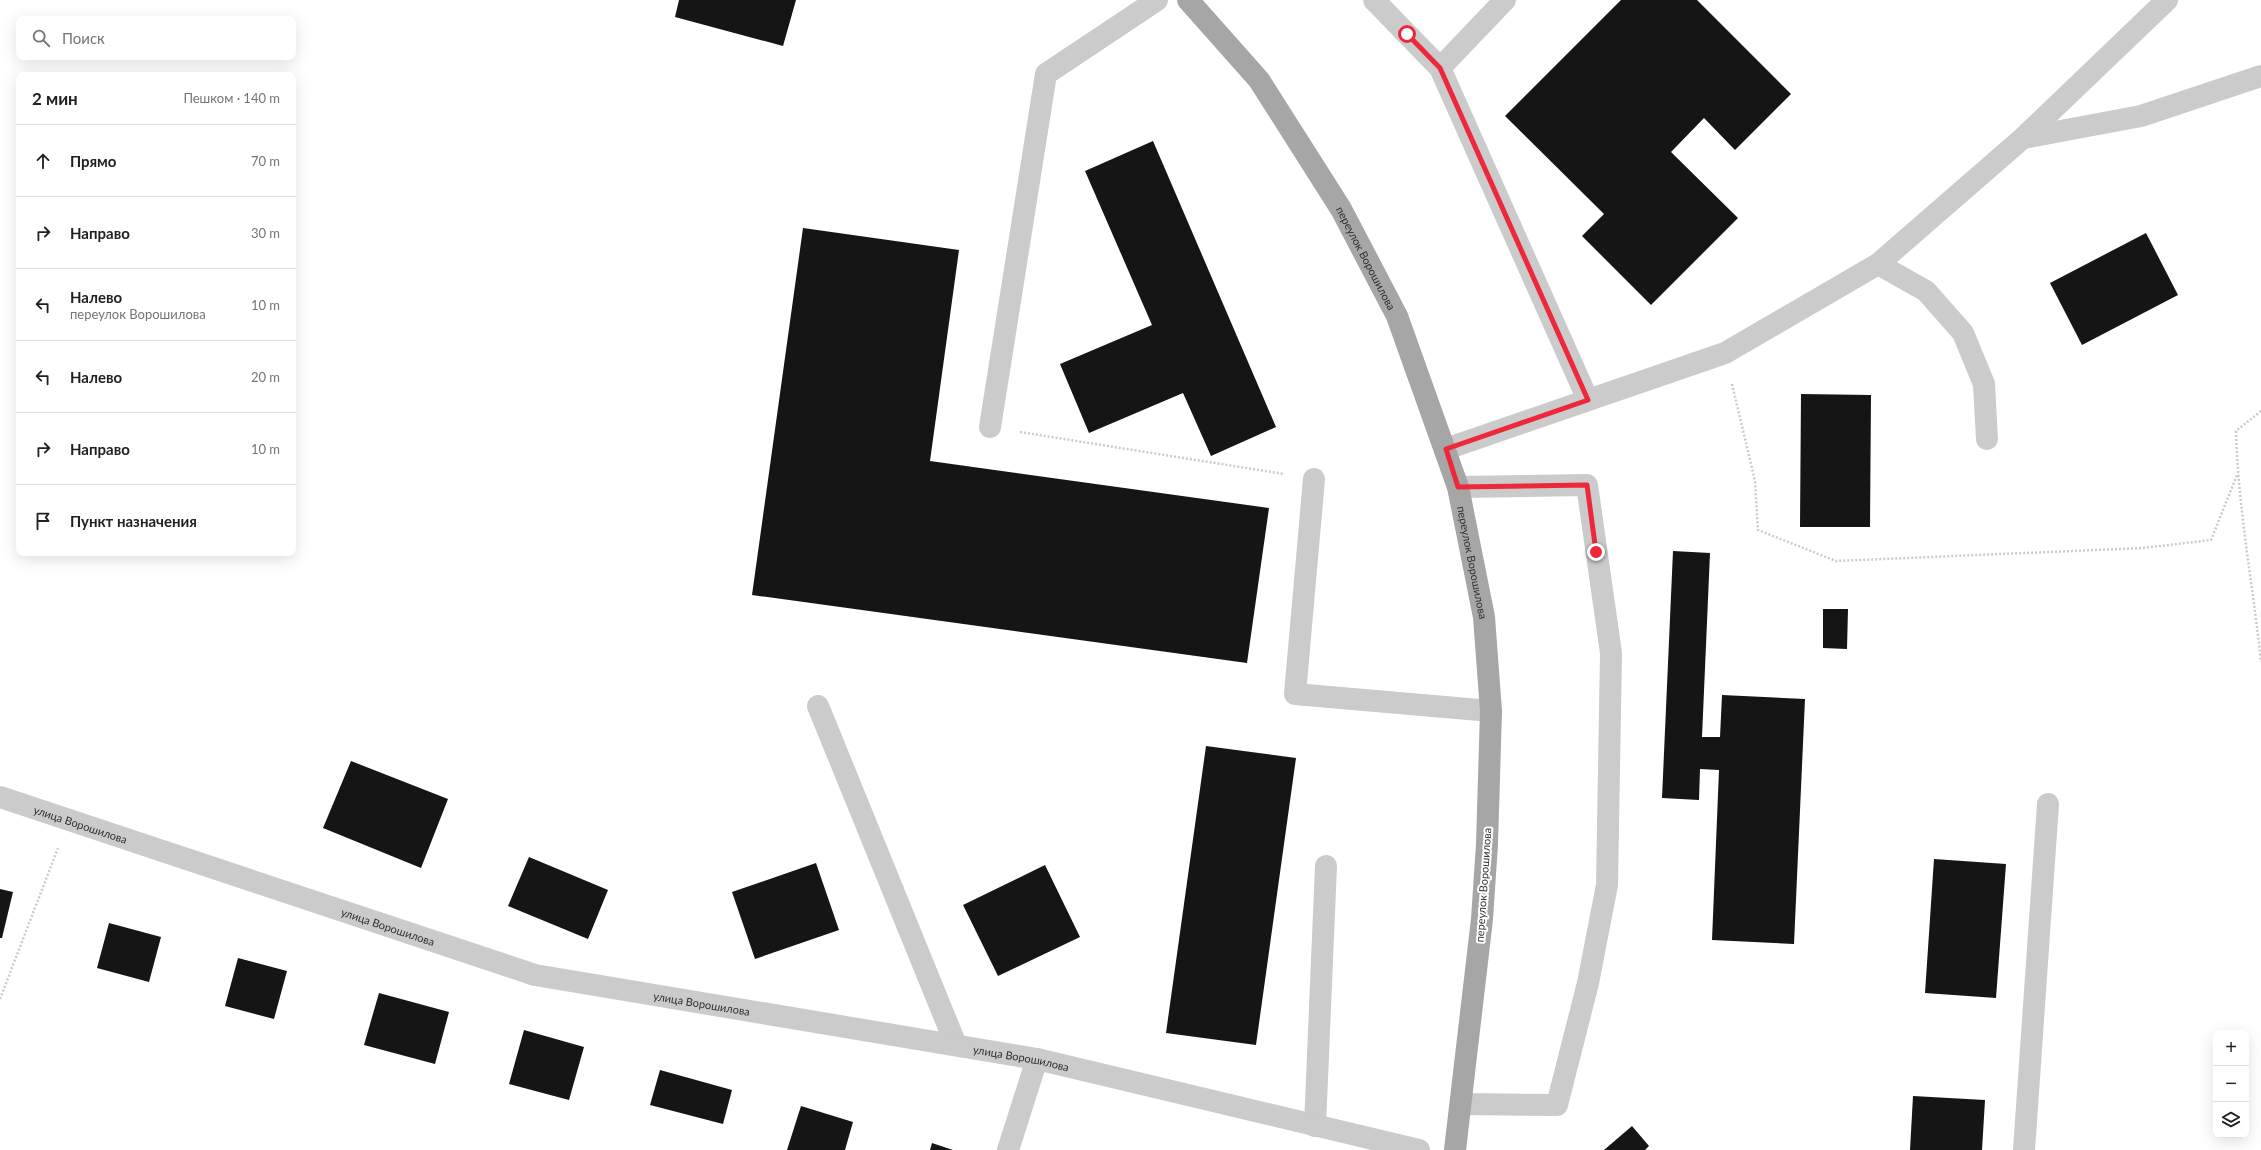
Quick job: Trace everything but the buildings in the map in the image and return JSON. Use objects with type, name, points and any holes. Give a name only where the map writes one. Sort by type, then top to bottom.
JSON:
[{"type":"main road","name":"переулок Ворошилова","points":[[1188,0],[1259,80],[1341,209],[1397,316],[1446,449],[1458,487],[1484,616],[1491,711],[1488,844],[1482,919],[1462,1104],[1455,1150]]},
{"type":"street","points":[[990,427],[1046,74],[1156,0]]},
{"type":"street","points":[[1374,0],[1440,68],[1588,400]]},
{"type":"street","points":[[1440,68],[1505,0]]},
{"type":"street","points":[[1446,449],[1724,353],[1878,264],[2023,138],[2167,0]]},
{"type":"street","points":[[2023,138],[2141,116],[2261,76]]},
{"type":"street","points":[[1878,264],[1926,291],[1963,333],[1984,384],[1987,439]]},
{"type":"street","points":[[1314,479],[1295,694],[1491,711]]},
{"type":"street","points":[[1458,487],[1587,485],[1610,653],[1607,885],[1588,983],[1557,1105],[1462,1104]]},
{"type":"street","points":[[818,706],[956,1045]]},
{"type":"street","name":"улица Ворошилова","points":[[0,797],[535,974],[1037,1059],[1419,1150]]},
{"type":"street","points":[[2024,1150],[2048,804]]},
{"type":"street","points":[[1315,1126],[1326,866]]},
{"type":"street","points":[[1008,1150],[1037,1059]]},
{"type":"path","points":[[1724,353],[1755,480],[1758,530],[1836,561],[2143,548],[2211,540],[2237,476]]},
{"type":"path","points":[[2261,411],[2236,431],[2237,476],[2252,579],[2261,662]]},
{"type":"path","points":[[990,427],[1314,479]]},
{"type":"path","points":[[0,999],[69,820]]},
{"type":"route","points":[[1407,34],[1440,68],[1478,150],[1588,400],[1446,449],[1458,487],[1587,485],[1596,552]]}]
